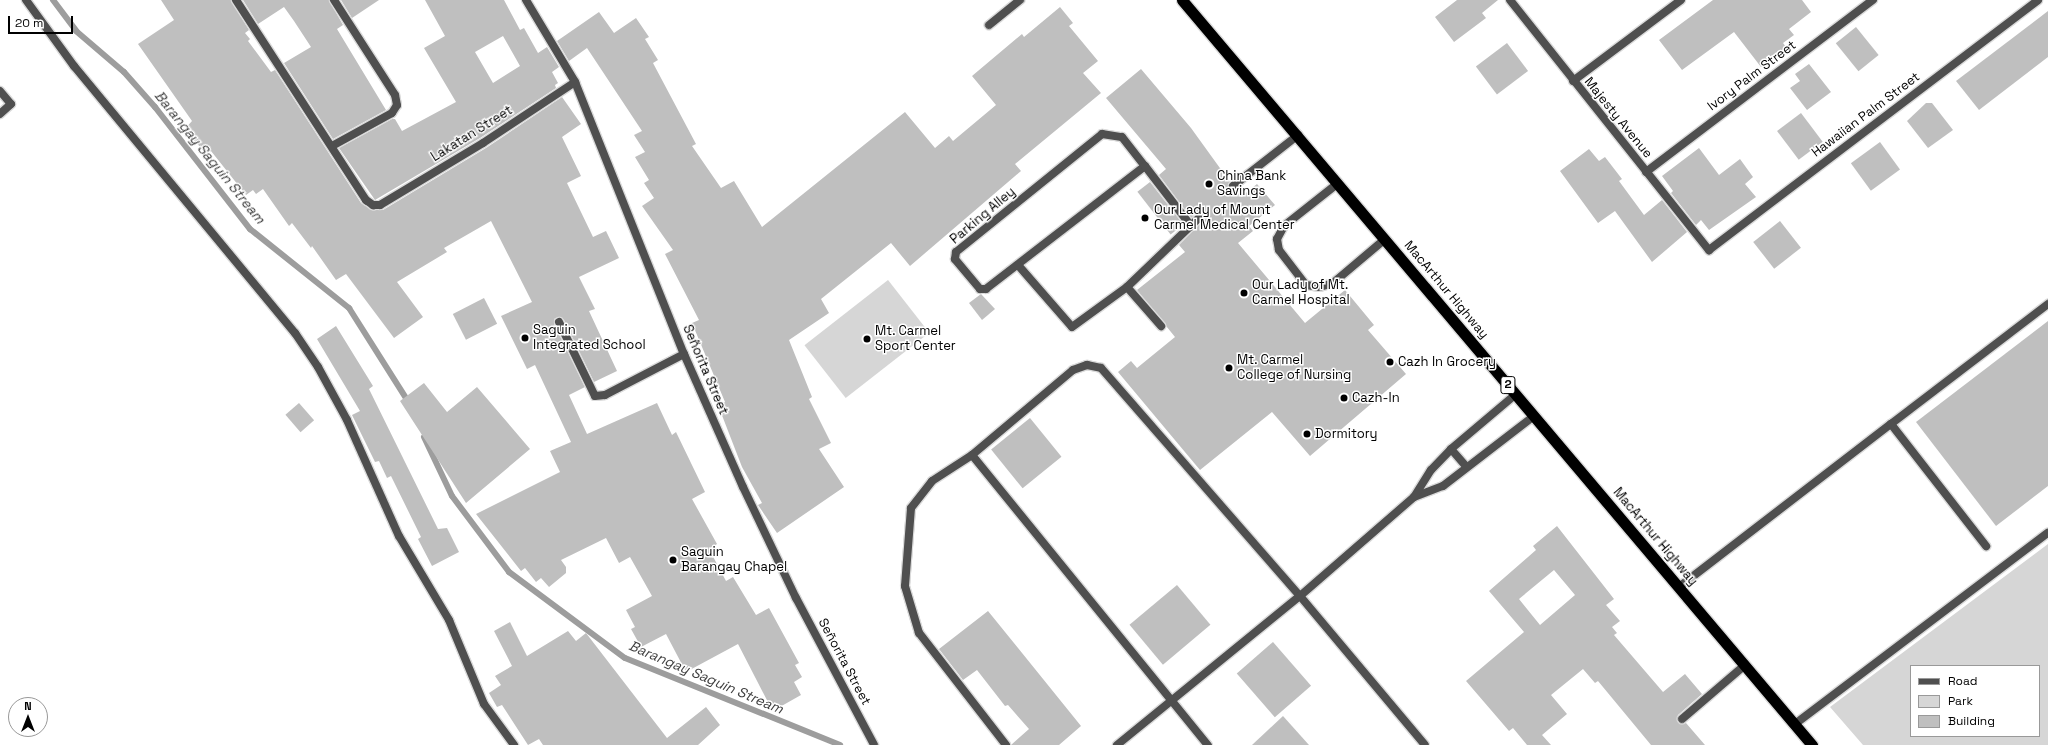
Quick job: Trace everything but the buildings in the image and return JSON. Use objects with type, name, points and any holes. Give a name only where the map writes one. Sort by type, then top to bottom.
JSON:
[{"type":"highway","name":"MacArthur Highway","points":[[1182,0],[1298,135],[1337,184],[1812,745]]},
{"type":"street","points":[[26,0],[74,66],[295,333],[318,367],[347,420],[399,536],[449,620],[484,704],[514,745]]},
{"type":"street","points":[[236,0],[332,146],[392,113],[397,105],[395,95],[334,0]]},
{"type":"street","name":"Señorita Street","points":[[526,0],[575,82],[684,354],[796,598],[874,745]]},
{"type":"street","points":[[990,25],[1020,0]]},
{"type":"street","name":"Majesty Avenue","points":[[1510,0],[1709,250]]},
{"type":"street","points":[[1573,81],[1681,0]]},
{"type":"street","name":"Ivory Palm Street","points":[[1646,172],[1873,0]]},
{"type":"street","name":"Hawaiian Palm Street","points":[[1709,250],[2038,0]]},
{"type":"street","name":"Lakatan Street","points":[[332,146],[366,200],[373,205],[380,205],[483,143],[575,82]]},
{"type":"street","points":[[0,91],[11,104],[0,114]]},
{"type":"street","name":"Parking Alley","points":[[1146,166],[1018,265],[983,289],[955,259],[955,255],[1102,134],[1122,137],[1146,166],[1191,226]]},
{"type":"street","points":[[1233,186],[1298,135]]},
{"type":"street","points":[[1337,184],[1284,226],[1278,239],[1278,250],[1306,285],[1320,286],[1333,283],[1385,239]]},
{"type":"street","points":[[1018,265],[1072,327],[1127,286],[1201,216]]},
{"type":"street","points":[[1127,286],[1162,326]]},
{"type":"street","points":[[1679,587],[2048,304]]},
{"type":"street","points":[[559,322],[595,396],[605,395],[684,354]]},
{"type":"street","points":[[1006,745],[919,633],[905,586],[911,508],[932,481],[972,455],[1073,370],[1087,365],[1101,368],[1300,596],[1425,745]]},
{"type":"street","points":[[1118,745],[1171,700],[1300,596],[1414,497],[1431,470],[1450,448],[1516,394]]},
{"type":"street","points":[[1414,497],[1443,486],[1466,466],[1534,416]]},
{"type":"street","points":[[1891,424],[1986,546]]},
{"type":"street","points":[[1450,448],[1466,466]]},
{"type":"street","points":[[972,455],[1208,745]]},
{"type":"street","points":[[1795,724],[2048,533]]},
{"type":"street","points":[[1682,719],[1745,665]]},
{"type":"green space","name":"Mt. Carmel Sport Center","points":[[888,280],[929,333],[846,398],[804,345]]},
{"type":"green space","points":[[2048,544],[2048,745],[1863,745],[1830,707]]},
{"type":"waterway","name":"Barangay Saguin Stream","points":[[53,0],[76,31],[124,72],[155,107],[250,229],[349,308],[409,403]]},
{"type":"waterway","name":"Barangay Saguin Stream","points":[[424,437],[452,496],[509,572],[625,658],[840,745]]},
{"type":"place","name":"China Bank Savings","points":[[1209,184]]},
{"type":"place","name":"Our Lady of Mount Carmel Medical Center","points":[[1145,218]]},
{"type":"place","name":"Our Lady of Mt. Carmel Hospital","points":[[1244,293]]},
{"type":"place","name":"Saguin Integrated School","points":[[525,338]]},
{"type":"place","name":"Mt. Carmel Sport Center","points":[[867,339]]},
{"type":"place","name":"Cazh In Grocery","points":[[1390,362]]},
{"type":"place","name":"Mt. Carmel College of Nursing","points":[[1229,368]]},
{"type":"place","name":"Cazh-In","points":[[1344,398]]},
{"type":"place","name":"Dormitory","points":[[1307,434]]},
{"type":"place","name":"Saguin Barangay Chapel","points":[[673,560]]}]
